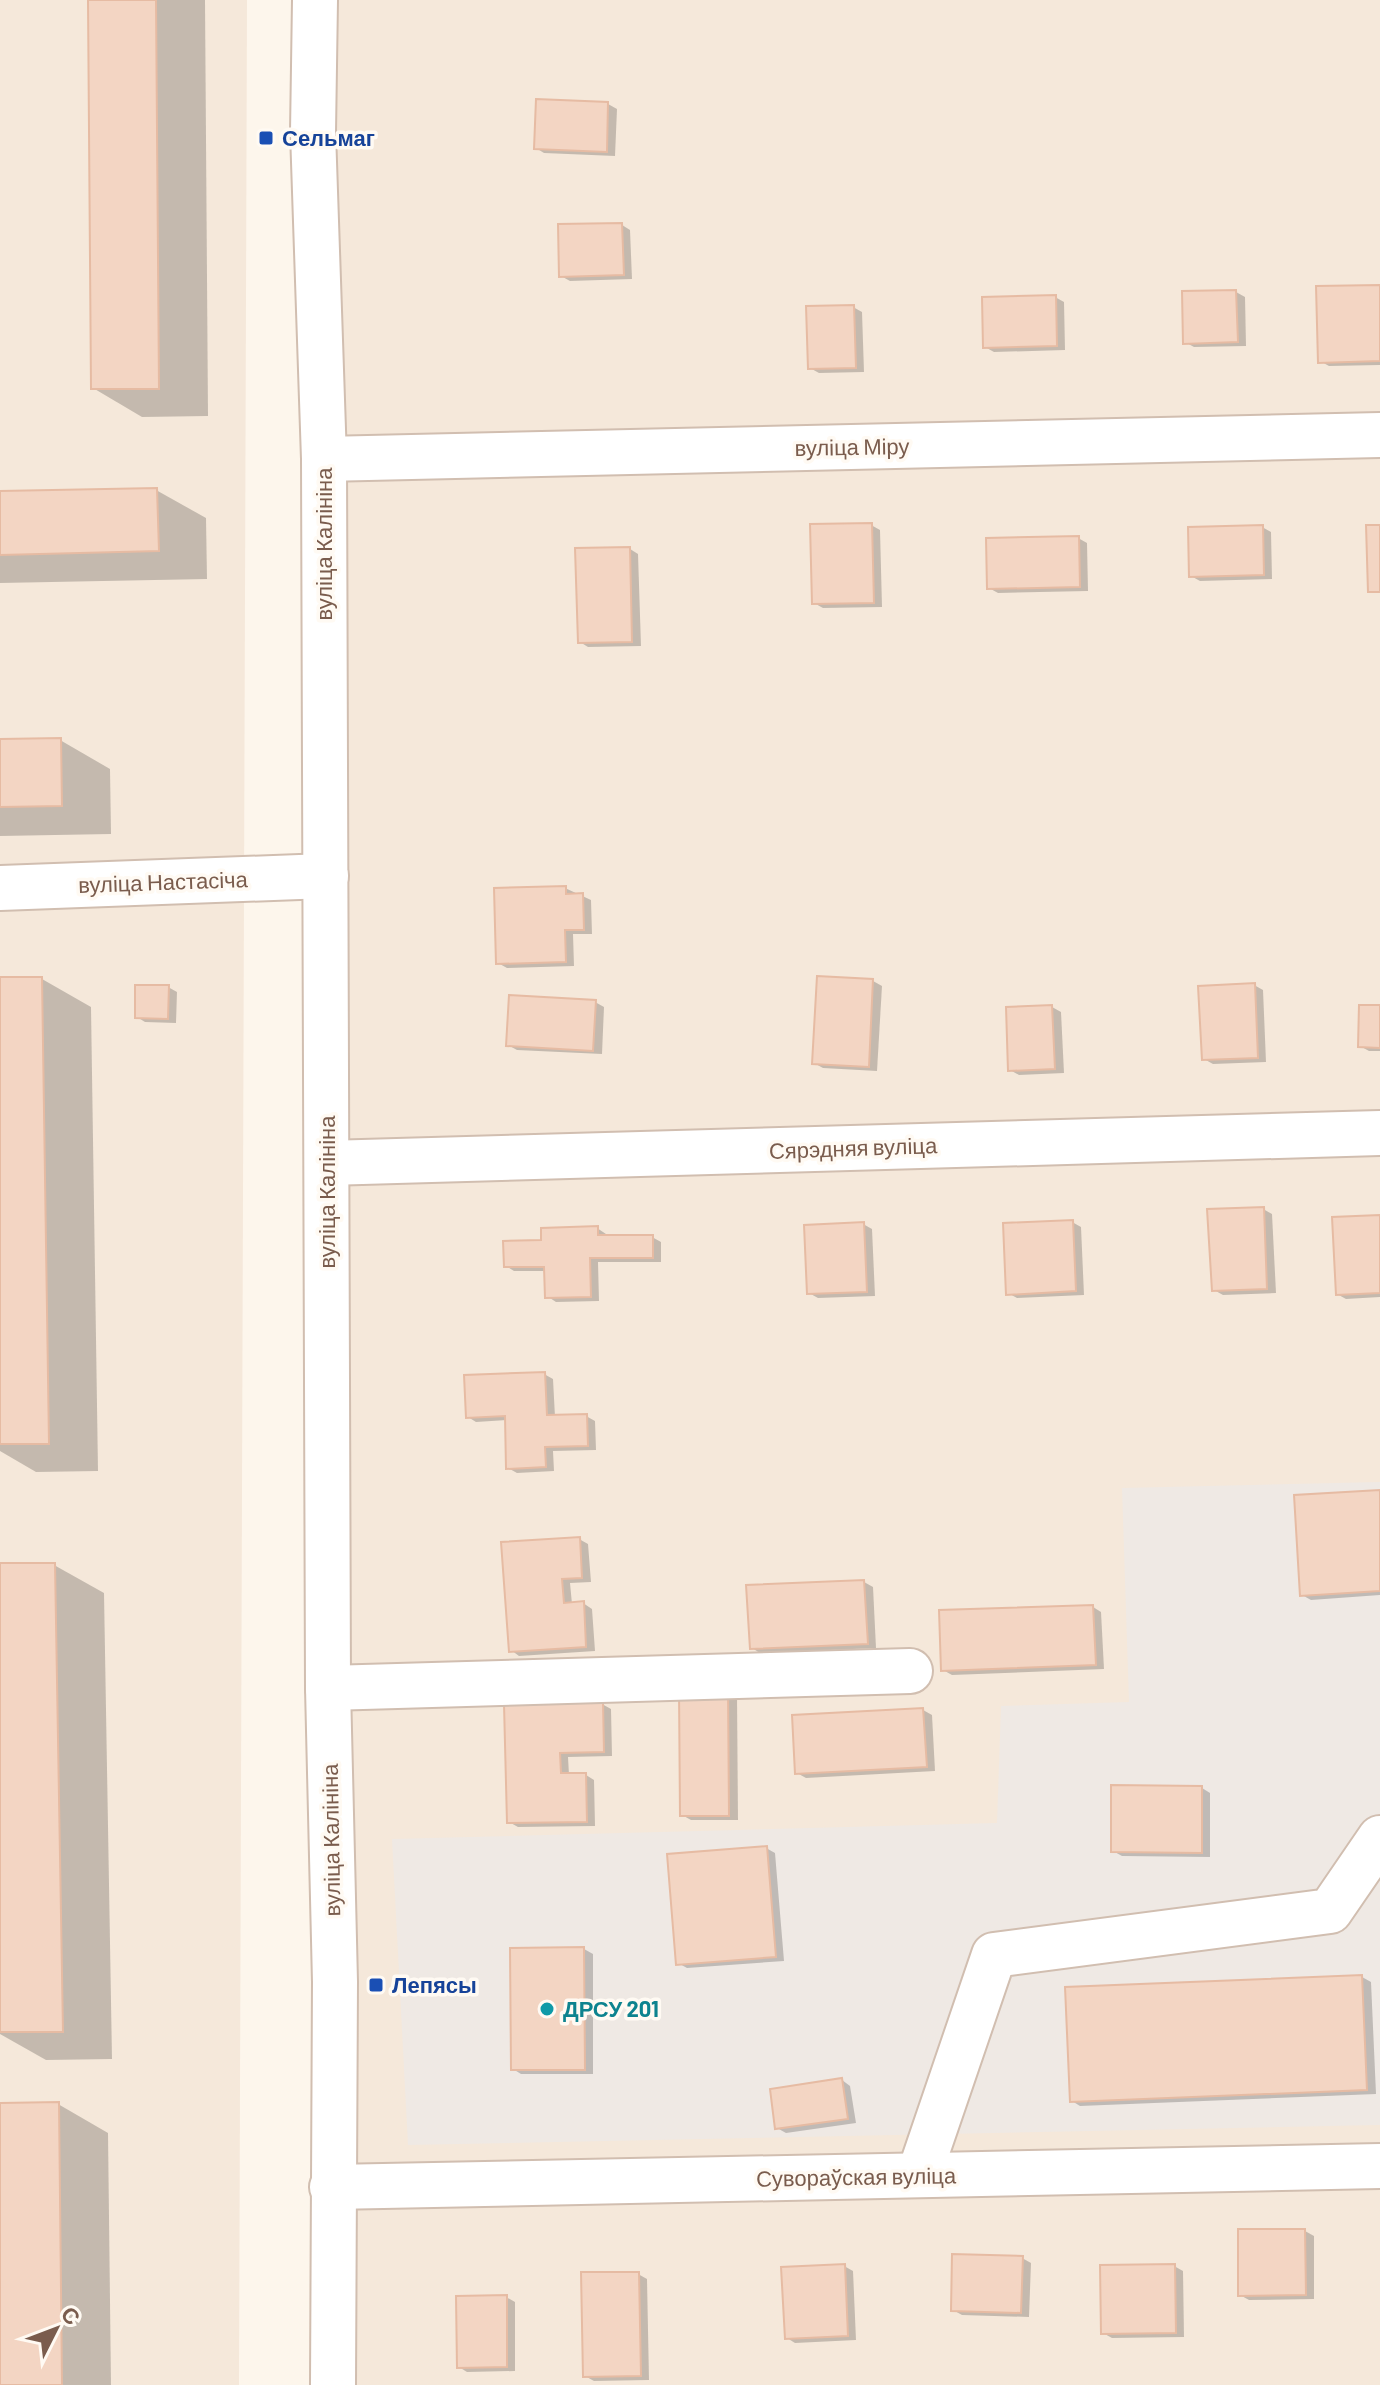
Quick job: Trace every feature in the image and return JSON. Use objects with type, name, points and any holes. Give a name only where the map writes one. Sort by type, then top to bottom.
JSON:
[{"type":"street","name":"вуліца Калініна","points":[[315,0],[313,132],[324,459],[328,1688],[335,1982],[333,2385]]},
{"type":"street","name":"вуліца Міру","points":[[324,459],[1380,435]]},
{"type":"street","name":"вуліца Настасіча","points":[[0,888],[326,876]]},
{"type":"street","name":"Сярэдняя вуліца","points":[[327,1163],[1380,1133]]},
{"type":"street","points":[[328,1688],[910,1671]]},
{"type":"street","points":[[919,2175],[994,1955],[1330,1911],[1380,1838]]},
{"type":"street","name":"Сувораўская вуліца","points":[[332,2187],[1380,2166]]},
{"type":"shaded area","points":[[0,0],[247,0],[239,2385],[0,2385]]},
{"type":"shaded area","points":[[315,0],[1380,0],[1380,2385],[333,2385]]},
{"type":"shaded area","points":[[1380,1482],[1380,2125],[408,2145],[392,1839],[997,1823],[1001,1706],[1129,1702],[1122,1488]]},
{"type":"building","points":[[88,0],[156,0],[159,389],[91,389]]},
{"type":"building","points":[[536,99],[608,102],[607,152],[534,149]]},
{"type":"building","points":[[622,223],[624,275],[559,277],[558,224]]},
{"type":"building","points":[[1380,285],[1380,361],[1318,363],[1316,286]]},
{"type":"building","points":[[1236,290],[1238,342],[1183,344],[1182,291]]},
{"type":"building","points":[[1056,295],[1057,346],[983,348],[982,297]]},
{"type":"building","points":[[854,305],[856,368],[808,369],[806,306]]},
{"type":"building","points":[[157,488],[159,551],[0,555],[0,491]]},
{"type":"building","points":[[872,523],[874,603],[812,604],[810,524]]},
{"type":"building","points":[[1263,525],[1264,575],[1189,577],[1188,527]]},
{"type":"building","points":[[1366,525],[1380,525],[1380,592],[1368,592]]},
{"type":"building","points":[[1079,536],[1080,587],[987,589],[986,538]]},
{"type":"building","points":[[630,547],[632,642],[578,643],[575,548]]},
{"type":"building","points":[[61,738],[62,806],[0,807],[0,739]]},
{"type":"building","points":[[566,886],[566,894],[583,893],[584,930],[565,930],[566,962],[496,964],[494,888]]},
{"type":"building","points":[[817,976],[873,979],[869,1067],[812,1064]]},
{"type":"building","points":[[0,977],[42,977],[49,1444],[0,1444]]},
{"type":"building","points":[[1255,983],[1258,1058],[1202,1060],[1198,986]]},
{"type":"building","points":[[135,985],[169,985],[168,1019],[135,1018]]},
{"type":"building","points":[[509,995],[596,1000],[593,1051],[506,1046]]},
{"type":"building","points":[[1052,1005],[1055,1069],[1008,1071],[1006,1007]]},
{"type":"building","points":[[1359,1005],[1380,1005],[1380,1048],[1358,1047]]},
{"type":"building","points":[[1264,1207],[1267,1289],[1212,1291],[1207,1209]]},
{"type":"building","points":[[1380,1215],[1380,1293],[1336,1295],[1332,1217]]},
{"type":"building","points":[[1073,1220],[1076,1291],[1006,1295],[1003,1223]]},
{"type":"building","points":[[864,1222],[867,1292],[807,1294],[804,1225]]},
{"type":"building","points":[[598,1226],[598,1235],[653,1235],[653,1258],[590,1258],[591,1297],[545,1298],[544,1267],[504,1267],[503,1241],[541,1240],[541,1228]]},
{"type":"building","points":[[545,1372],[547,1415],[587,1414],[588,1446],[545,1447],[546,1467],[506,1469],[505,1416],[466,1418],[464,1375]]},
{"type":"building","points":[[1380,1490],[1380,1591],[1300,1596],[1294,1495]]},
{"type":"building","points":[[580,1537],[582,1578],[562,1579],[564,1603],[584,1601],[586,1647],[509,1652],[501,1542]]},
{"type":"building","points":[[0,1563],[55,1563],[63,2032],[0,2032]]},
{"type":"building","points":[[864,1580],[868,1644],[750,1649],[746,1585]]},
{"type":"building","points":[[1093,1605],[1096,1665],[941,1671],[939,1610]]},
{"type":"building","points":[[728,1688],[729,1816],[680,1816],[679,1689]]},
{"type":"building","points":[[603,1702],[604,1752],[560,1753],[561,1773],[586,1773],[587,1822],[507,1823],[504,1704]]},
{"type":"building","points":[[923,1708],[927,1767],[795,1774],[792,1715]]},
{"type":"building","points":[[1111,1785],[1202,1786],[1202,1853],[1111,1852]]},
{"type":"building","points":[[767,1846],[776,1957],[676,1965],[667,1854]]},
{"type":"building","name":"ДРСУ 201","points":[[584,1947],[585,2070],[511,2070],[510,1948]]},
{"type":"building","points":[[1362,1975],[1367,2090],[1070,2102],[1065,1987]]},
{"type":"building","points":[[842,2078],[848,2119],[775,2129],[770,2089]]},
{"type":"building","points":[[59,2102],[62,2385],[0,2385],[0,2103]]},
{"type":"building","points":[[1238,2229],[1305,2229],[1306,2295],[1238,2296]]},
{"type":"building","points":[[952,2254],[1023,2256],[1021,2313],[951,2311]]},
{"type":"building","points":[[845,2264],[848,2336],[785,2339],[781,2267]]},
{"type":"building","points":[[1175,2264],[1176,2333],[1101,2334],[1100,2265]]},
{"type":"building","points":[[581,2272],[639,2272],[641,2376],[583,2377]]},
{"type":"building","points":[[507,2295],[507,2367],[457,2368],[456,2296]]},
{"type":"place","name":"Сельмаг","points":[[266,138]]},
{"type":"place","name":"Лепясы","points":[[376,1985]]},
{"type":"place","name":"ДРСУ 201","points":[[547,2009]]}]
